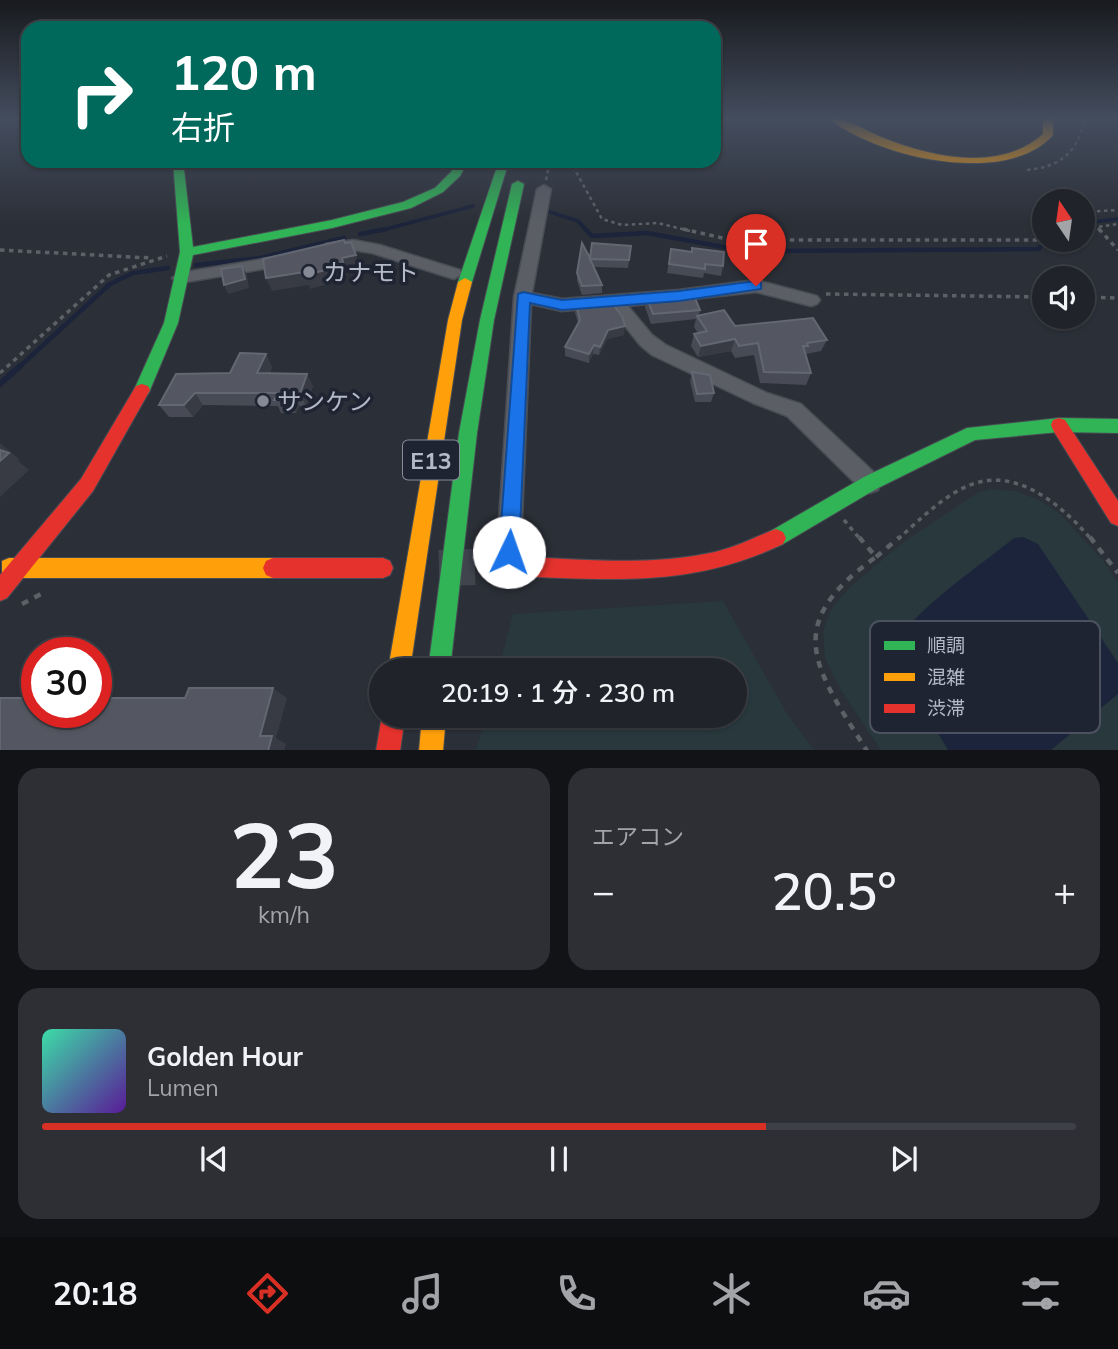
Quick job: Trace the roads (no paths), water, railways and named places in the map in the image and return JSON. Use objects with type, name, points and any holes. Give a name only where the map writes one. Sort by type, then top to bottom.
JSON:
[{"type":"main road","points":[[927,154],[983,159],[1017,154]]},
{"type":"main road","points":[[0,591],[87,485],[143,389],[171,323],[187,252],[179,168]]},
{"type":"main road","points":[[187,252],[332,224],[407,205],[439,190],[459,168]]},
{"type":"main road","name":"E13","points":[[401,658],[455,320],[473,252],[502,168]]},
{"type":"main road","name":"E13","points":[[440,658],[468,433],[500,253],[522,170]]},
{"type":"main road","points":[[508,566],[663,569],[752,552],[870,483],[973,433],[1059,425],[1118,426]]},
{"type":"main road","points":[[1059,425],[1118,517]]},
{"type":"main road","points":[[0,569],[22,566],[383,568]]},
{"type":"main road","points":[[388,750],[391,728]]},
{"type":"main road","points":[[431,750],[433,728]]},
{"type":"street","points":[[508,566],[523,297],[544,189]]},
{"type":"street","points":[[180,278],[262,265],[353,245],[374,248],[454,274]]},
{"type":"street","points":[[523,297],[562,305],[640,300],[756,286],[811,300]]},
{"type":"street","points":[[614,300],[646,340],[659,350],[760,398],[794,410],[870,483]]},
{"type":"water","points":[[1023,537],[1038,544],[1090,621],[913,621],[965,576],[1014,538]]},
{"type":"water","points":[[1100,636],[1118,663],[1118,694],[1100,709]]},
{"type":"water","points":[[938,733],[1071,733],[1051,750],[948,750]]},
{"type":"waterway","points":[[379,231],[473,206]]},
{"type":"waterway","points":[[550,212],[578,221],[587,231]]},
{"type":"waterway","points":[[1096,222],[1118,219]]},
{"type":"waterway","points":[[360,234],[386,229]]},
{"type":"waterway","points":[[587,231],[592,236],[647,233],[745,251],[1032,249]]},
{"type":"waterway","points":[[196,265],[260,258],[344,238]]},
{"type":"waterway","points":[[18,368],[110,284],[133,273],[168,268]]},
{"type":"waterway","points":[[0,384],[20,366]]},
{"type":"tunnel","points":[[439,568],[508,566]]},
{"type":"place","name":"カナモト","points":[[309,272]]},
{"type":"place","name":"サンケン","points":[[263,401]]}]
